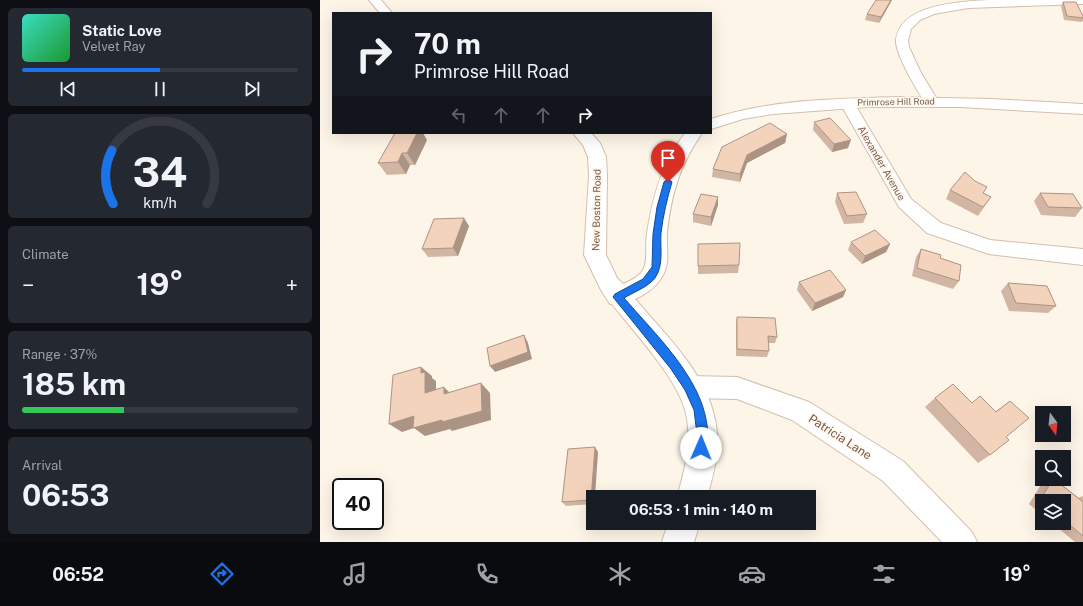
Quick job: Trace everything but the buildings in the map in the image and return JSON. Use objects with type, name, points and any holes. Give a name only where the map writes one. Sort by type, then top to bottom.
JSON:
[{"type":"street","points":[[375,0],[385,12]]},
{"type":"street","points":[[931,101],[908,59],[903,45],[904,33],[907,26],[914,20],[933,10],[959,5],[1083,1]]},
{"type":"street","name":"Primrose Hill Road","points":[[712,124],[765,110],[794,106],[894,101],[1004,103],[1083,109]]},
{"type":"street","name":"Alexander Avenue","points":[[847,103],[905,203],[934,228],[989,247],[1083,257]]},
{"type":"street","name":"New Boston Road","points":[[582,134],[591,143],[597,157],[598,175],[595,255],[609,284],[675,366],[689,387],[700,410],[702,434],[699,474],[694,490]]},
{"type":"street","points":[[618,297],[646,282],[656,267],[657,234],[661,207],[671,170],[683,146],[693,134]]},
{"type":"street","name":"Patricia Lane","points":[[689,387],[737,388],[800,411],[893,471],[962,542]]},
{"type":"street","points":[[678,542],[682,530]]},
{"type":"route","points":[[668,182],[661,207],[657,234],[656,267],[646,282],[618,297],[675,366],[689,387],[700,410],[702,434],[701,448]]}]
